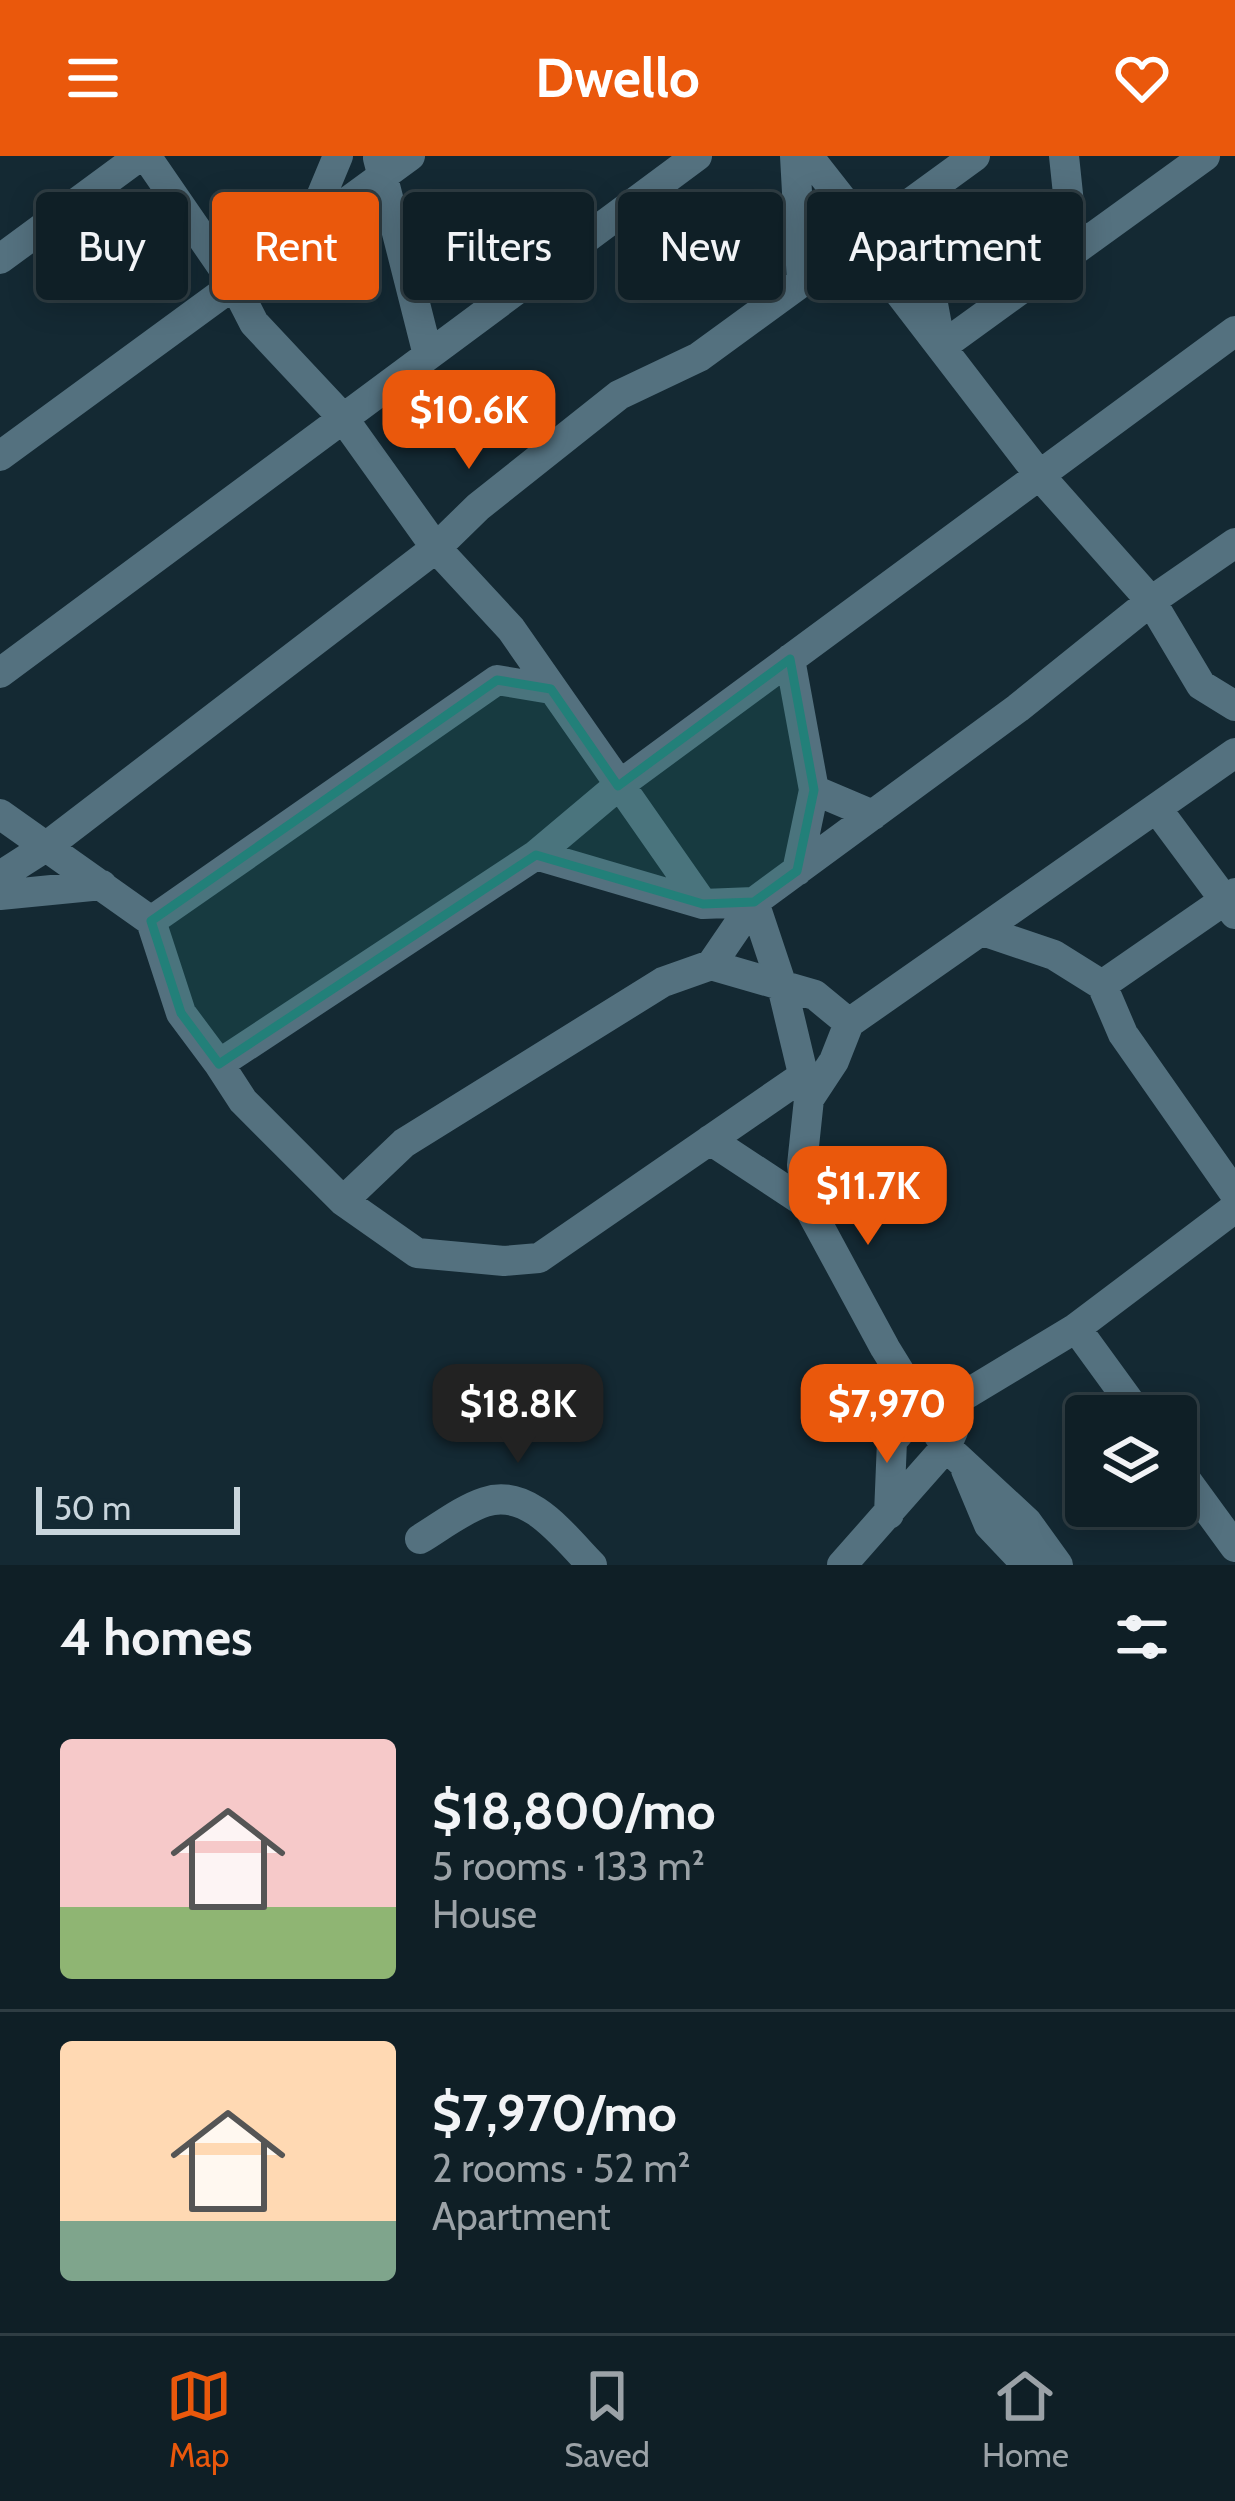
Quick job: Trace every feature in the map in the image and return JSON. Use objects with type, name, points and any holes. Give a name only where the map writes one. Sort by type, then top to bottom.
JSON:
[{"type":"street","points":[[0,259],[143,156],[212,253]]},
{"type":"street","points":[[323,192],[338,156]]},
{"type":"street","points":[[351,192],[380,166],[410,156]]},
{"type":"street","points":[[0,673],[697,156]]},
{"type":"street","points":[[795,156],[802,283]]},
{"type":"street","points":[[808,156],[836,192]]},
{"type":"street","points":[[927,192],[975,156]]},
{"type":"street","points":[[1064,156],[1068,192]]},
{"type":"street","points":[[1083,244],[1205,156]]},
{"type":"street","points":[[380,166],[428,356]]},
{"type":"street","points":[[0,876],[47,846],[436,548],[478,507],[619,395],[699,357],[807,279]]},
{"type":"street","points":[[0,456],[212,300]]},
{"type":"street","points":[[242,300],[254,323],[343,418],[436,548],[511,629],[703,904]]},
{"type":"street","points":[[905,300],[1040,476],[1151,602],[1201,685],[1235,706]]},
{"type":"street","points":[[932,300],[941,347]]},
{"type":"street","points":[[941,347],[1006,300]]},
{"type":"street","points":[[219,1064],[536,856],[618,785],[1235,332]]},
{"type":"street","points":[[711,965],[754,902],[1235,543]]},
{"type":"street","points":[[151,921],[496,680],[511,629]]},
{"type":"street","points":[[790,659],[814,790],[797,871]]},
{"type":"street","points":[[496,680],[551,689]]},
{"type":"street","points":[[0,814],[151,921],[182,1013],[243,1101],[343,1201],[417,1253],[504,1262],[538,1258],[710,1140],[806,1088],[834,1061],[849,1023],[1235,753]]},
{"type":"street","points":[[814,790],[873,815]]},
{"type":"street","points":[[1102,985],[1232,902],[1156,809]]},
{"type":"street","points":[[536,856],[703,904],[754,902]]},
{"type":"street","points":[[0,895],[102,885]]},
{"type":"street","points":[[754,902],[782,986],[806,1088],[802,1166],[806,1204],[885,1348],[955,1455],[989,1525],[1027,1565]]},
{"type":"street","points":[[983,931],[1054,955],[1102,985],[1123,1034],[1235,1194]]},
{"type":"street","points":[[343,1201],[404,1143],[663,982],[711,965],[814,995],[849,1023]]},
{"type":"street","points":[[710,1140],[806,1204]]},
{"type":"street","points":[[889,1514],[892,1441],[903,1428],[1076,1328],[1235,1208]]},
{"type":"street","points":[[1076,1328],[1125,1395]]},
{"type":"street","points":[[842,1565],[871,1552],[889,1514],[955,1455],[970,1392]]},
{"type":"street","points":[[955,1455],[1027,1522],[1058,1565]]},
{"type":"street","points":[[1197,1495],[1235,1547]]},
{"type":"street","points":[[420,1539],[486,1502],[512,1498],[544,1516],[592,1565]]},
{"type":"highlighted area","points":[[790,659],[814,790],[797,871],[754,902],[703,904],[536,855],[219,1064],[181,1013],[151,921],[497,680],[551,689],[618,786]]}]
